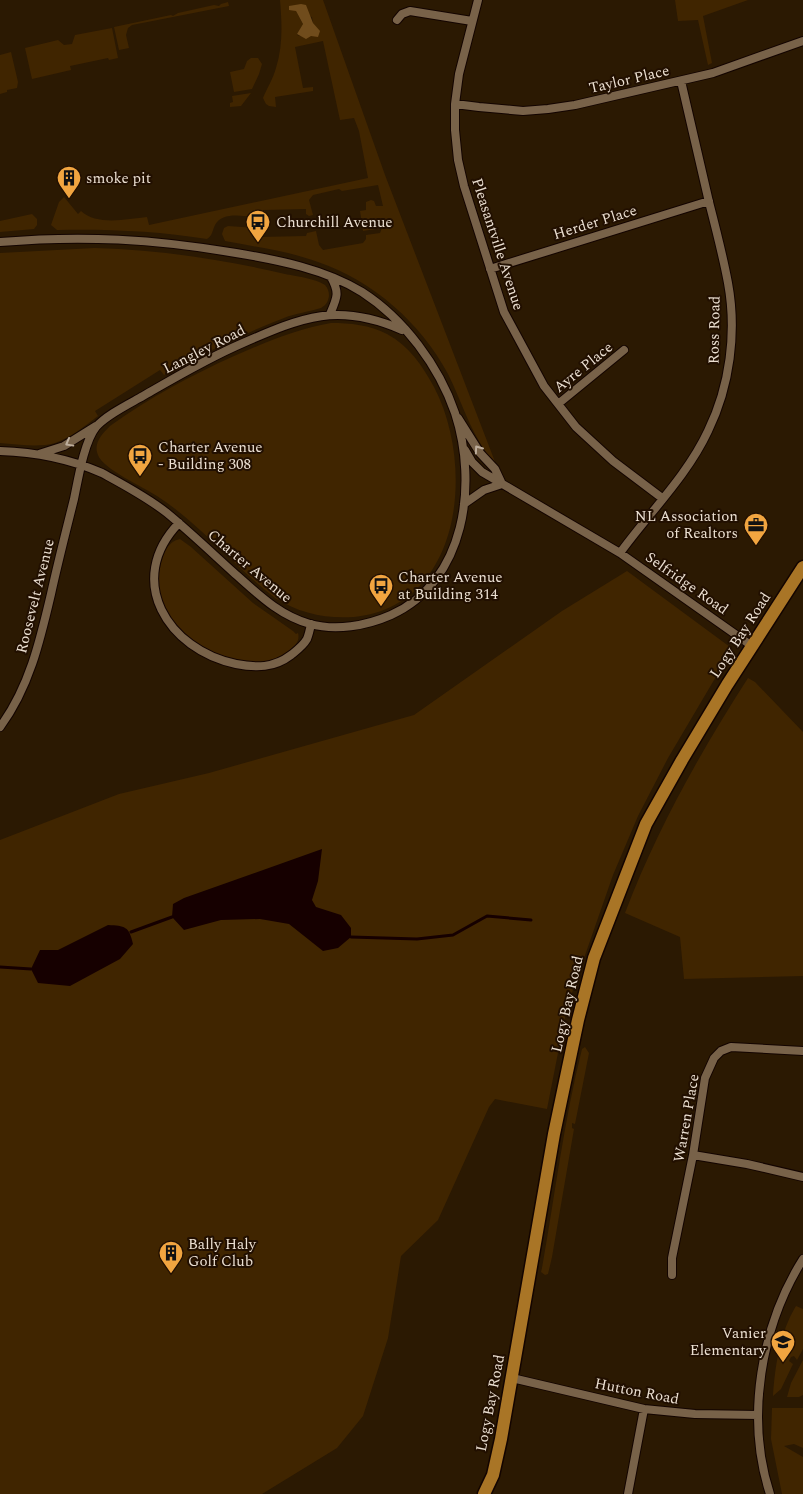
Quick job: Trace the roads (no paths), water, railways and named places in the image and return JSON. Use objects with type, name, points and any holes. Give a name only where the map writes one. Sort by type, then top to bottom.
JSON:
[{"type":"main road","name":"Logy Bay Road","points":[[484,1494],[493,1475],[512,1378],[554,1134],[577,1026],[594,958],[646,824],[682,760],[803,567]]},
{"type":"street","name":"Pleasantville Avenue","points":[[478,0],[462,58],[455,104],[455,130],[458,160],[473,218],[504,312],[532,366],[558,404],[593,445],[662,498]]},
{"type":"street","points":[[396,20],[402,14],[410,11],[472,21]]},
{"type":"street","name":"Taylor Place","points":[[455,104],[523,111],[548,110],[713,73],[803,42]]},
{"type":"street","name":"Ross Road","points":[[620,553],[688,465],[708,431],[721,396],[731,346],[731,305],[727,276],[681,81]]},
{"type":"street","name":"Herder Place","points":[[490,269],[709,201]]},
{"type":"street","points":[[0,242],[63,238],[137,239],[260,257],[331,277],[353,287],[372,299],[406,331],[429,360],[455,413]]},
{"type":"street","points":[[330,314],[338,293],[337,286],[331,277]]},
{"type":"street","name":"Langley Road","points":[[37,455],[64,446],[132,402],[190,368],[284,326],[330,314],[363,316],[406,331]]},
{"type":"street","name":"Ayre Place","points":[[558,404],[624,350]]},
{"type":"street","name":"Charter Avenue","points":[[0,451],[37,455],[82,465],[102,472],[146,498],[179,523],[271,606],[285,614],[311,624],[338,627],[363,624],[390,615],[410,604],[432,584],[448,562],[458,537],[464,504],[465,482],[462,444],[455,413]]},
{"type":"street","name":"Selfridge Road","points":[[455,413],[480,452],[495,469],[502,484]]},
{"type":"street","points":[[82,465],[92,435],[98,425]]},
{"type":"street","name":"Selfridge Road","points":[[462,444],[467,455],[477,468],[620,553],[752,646]]},
{"type":"street","name":"Roosevelt Avenue","points":[[0,727],[20,695],[31,670],[82,465]]},
{"type":"street","points":[[464,504],[484,490],[502,484]]},
{"type":"street","points":[[179,523],[167,535],[160,550],[154,578],[155,592],[161,611],[183,640],[213,658],[228,663],[259,667],[270,666],[282,662],[304,644],[311,624]]},
{"type":"street","name":"Warren Place","points":[[672,1275],[672,1258],[693,1155],[706,1078],[714,1058],[721,1050],[742,1046],[803,1051]]},
{"type":"street","points":[[693,1155],[747,1164],[803,1177]]},
{"type":"street","points":[[770,1494],[763,1462],[758,1415],[761,1378],[766,1347],[785,1293],[803,1259]]},
{"type":"street","name":"Hutton Road","points":[[512,1378],[644,1409],[695,1414],[758,1415]]},
{"type":"street","points":[[628,1494],[644,1409]]},
{"type":"waterway","points":[[351,937],[417,939],[453,935],[487,916],[531,920]]},
{"type":"waterway","points":[[131,932],[172,917]]},
{"type":"waterway","points":[[0,967],[31,969]]},
{"type":"place","name":"smoke pit","points":[[69,199]]},
{"type":"place","name":"Churchill Avenue","points":[[258,243]]},
{"type":"place","name":"Charter Avenue - Building 308","points":[[140,477]]},
{"type":"place","name":"NL Association of Realtors","points":[[756,546]]},
{"type":"place","name":"Charter Avenue at Building 314","points":[[381,607]]},
{"type":"place","name":"Bally Haly Golf Club","points":[[171,1274]]},
{"type":"place","name":"Vanier Elementary","points":[[783,1363]]}]
